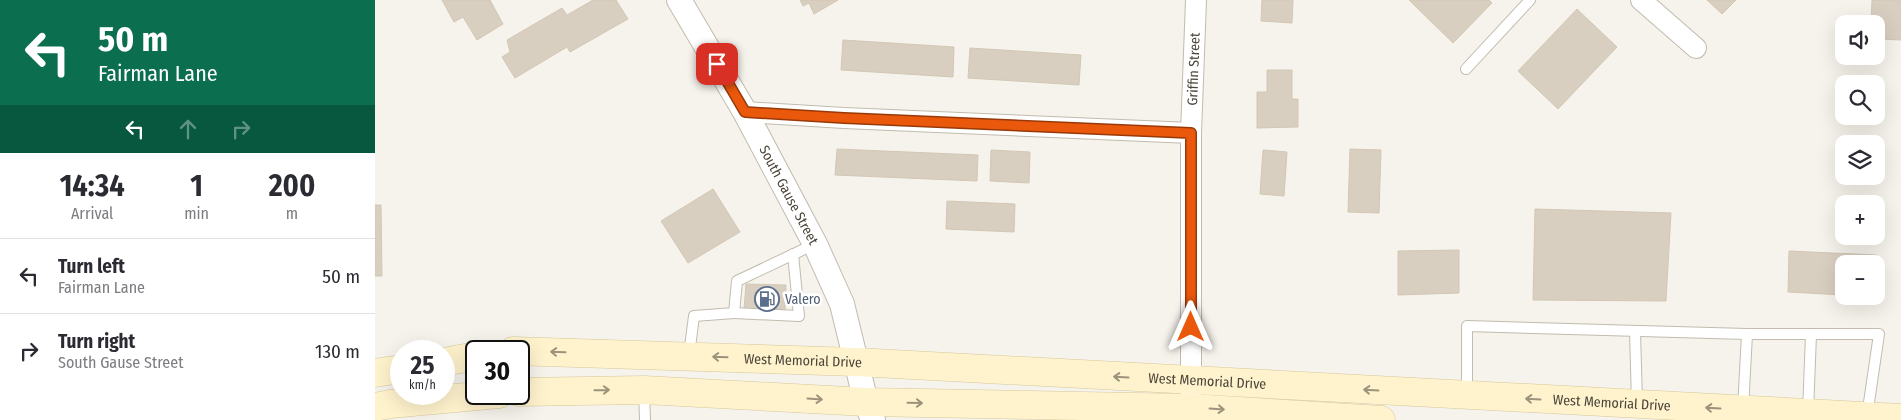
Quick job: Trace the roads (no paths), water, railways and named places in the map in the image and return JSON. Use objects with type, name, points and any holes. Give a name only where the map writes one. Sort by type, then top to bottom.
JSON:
[{"type":"main road","name":"West Memorial Drive","points":[[530,351],[856,362],[1901,418]]},
{"type":"main road","points":[[375,373],[390,371]]},
{"type":"main road","name":"West Memorial Drive","points":[[530,392],[644,390],[869,411],[1191,408],[1271,416],[1381,420]]},
{"type":"main road","points":[[375,407],[465,397]]},
{"type":"street","name":"South Gause Street","points":[[679,0],[745,112],[815,244],[842,304],[869,411]]},
{"type":"street","name":"Griffin Street","points":[[1191,408],[1191,133],[1196,0]]},
{"type":"street","points":[[1641,0],[1696,48]]},
{"type":"street","points":[[745,112],[1191,133]]},
{"type":"lane","points":[[1466,69],[1530,0]]},
{"type":"lane","points":[[734,313],[737,281],[815,244]]},
{"type":"lane","points":[[689,356],[694,316],[734,313],[799,316],[793,254]]},
{"type":"lane","points":[[1467,396],[1467,326],[1747,334],[1879,334],[1866,417]]},
{"type":"lane","points":[[1635,331],[1637,404]]},
{"type":"lane","points":[[1743,410],[1747,334]]},
{"type":"lane","points":[[1808,413],[1811,334]]},
{"type":"lane","points":[[644,390],[645,420]]},
{"type":"place","name":"Valero","points":[[767,299]]}]
